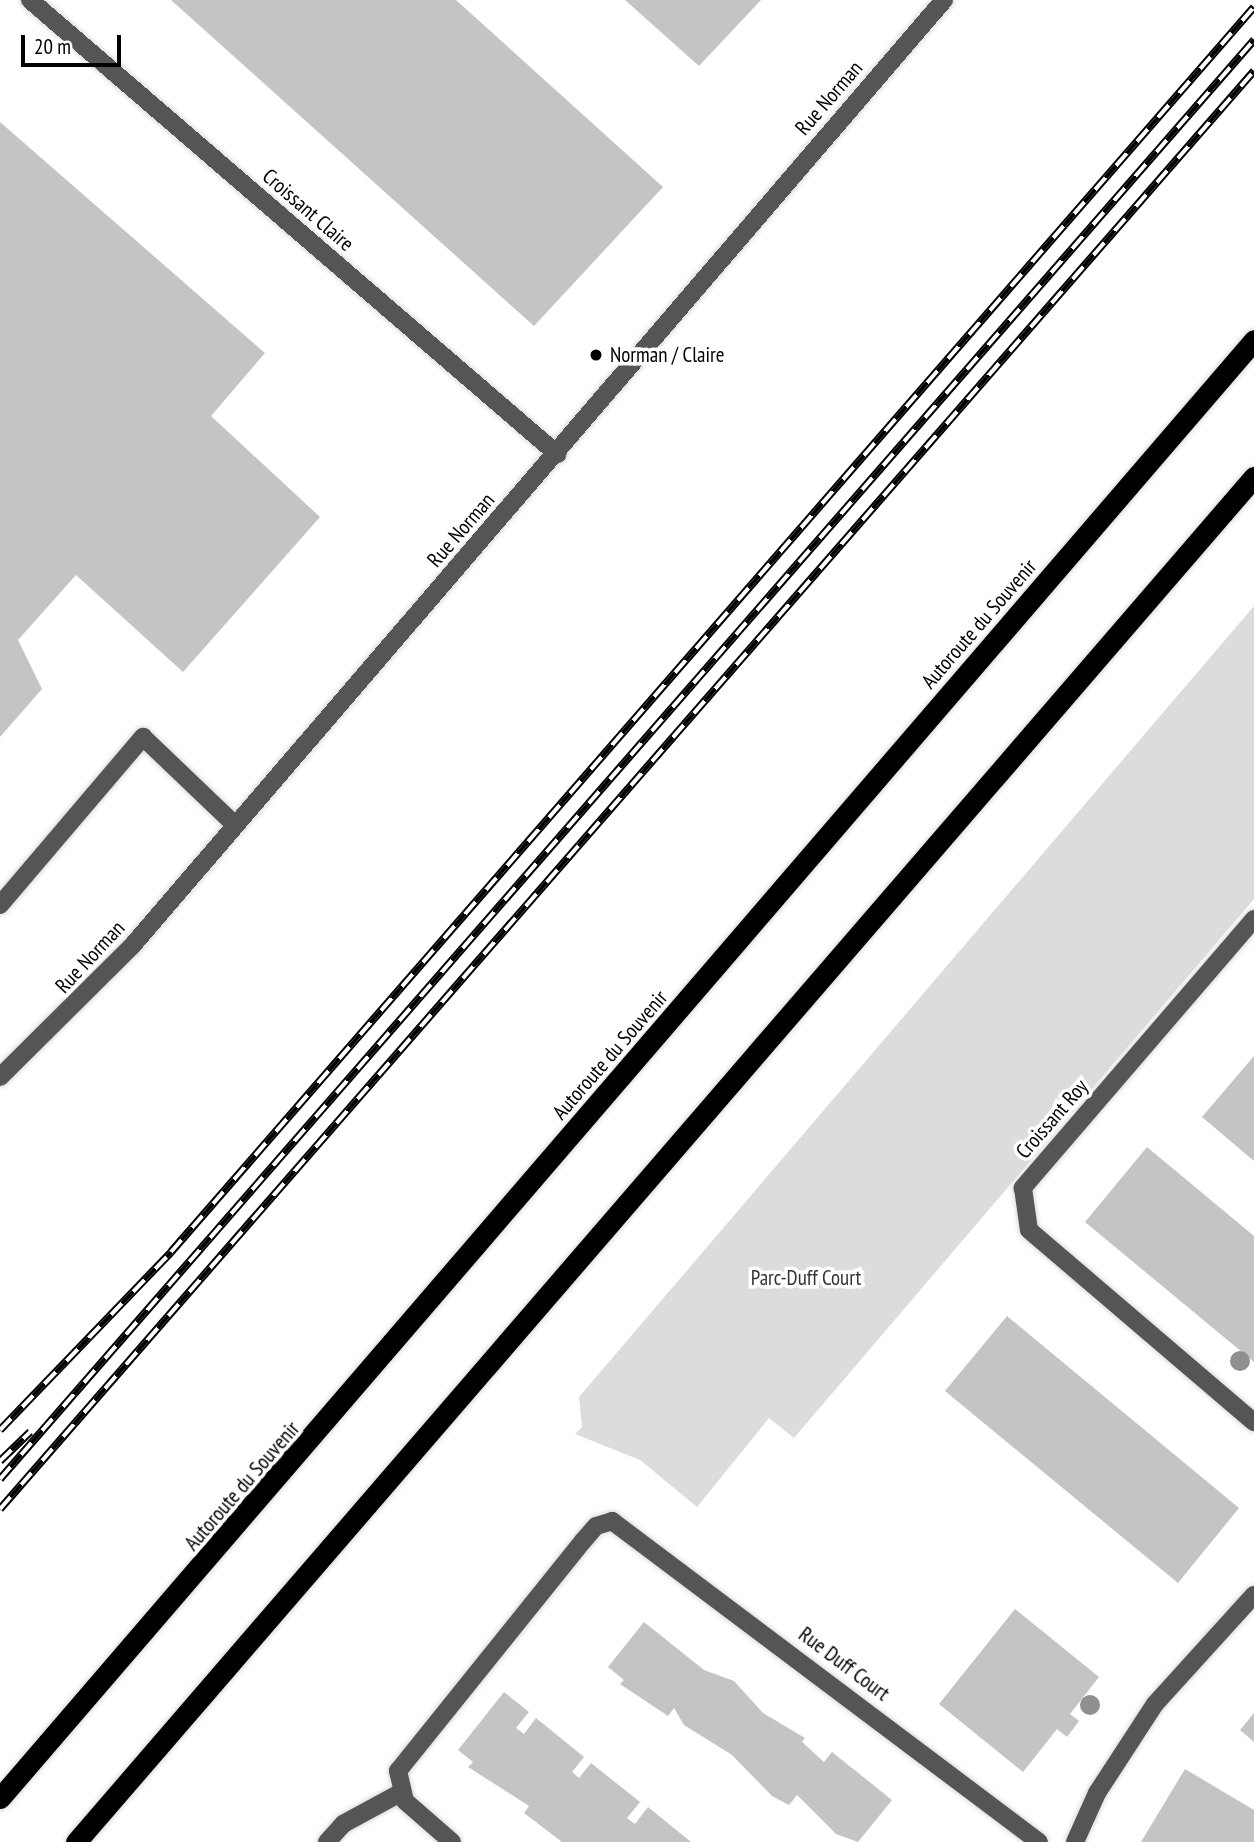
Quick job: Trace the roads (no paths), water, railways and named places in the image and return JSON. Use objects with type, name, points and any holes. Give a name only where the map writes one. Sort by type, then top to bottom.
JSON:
[{"type":"highway","name":"Autoroute du Souvenir","points":[[0,1798],[1254,340]]},
{"type":"highway","points":[[76,1842],[1254,477]]},
{"type":"street","name":"Croissant Claire","points":[[30,0],[557,454]]},
{"type":"street","name":"Rue Norman","points":[[0,1077],[102,979],[557,454],[944,0]]},
{"type":"street","points":[[0,905],[143,737],[236,825]]},
{"type":"street","name":"Croissant Roy","points":[[1254,919],[1023,1188],[1029,1230],[1254,1422]]},
{"type":"street","name":"Rue Duff Court","points":[[400,1793],[398,1770],[418,1740],[596,1526],[622,1523],[1039,1842]]},
{"type":"street","points":[[1075,1842],[1097,1793],[1155,1704],[1254,1595]]},
{"type":"street","points":[[327,1842],[343,1824],[400,1793],[452,1842]]},
{"type":"railway","points":[[0,1430],[171,1252],[1254,7]]},
{"type":"railway","points":[[0,1479],[1254,40]]},
{"type":"railway","points":[[0,1509],[1254,71]]},
{"type":"railway","points":[[0,1461],[30,1432]]},
{"type":"place","name":"Norman / Claire","points":[[596,355]]},
{"type":"park label","name":"Parc-Duff Court","points":[[806,1278]]}]
